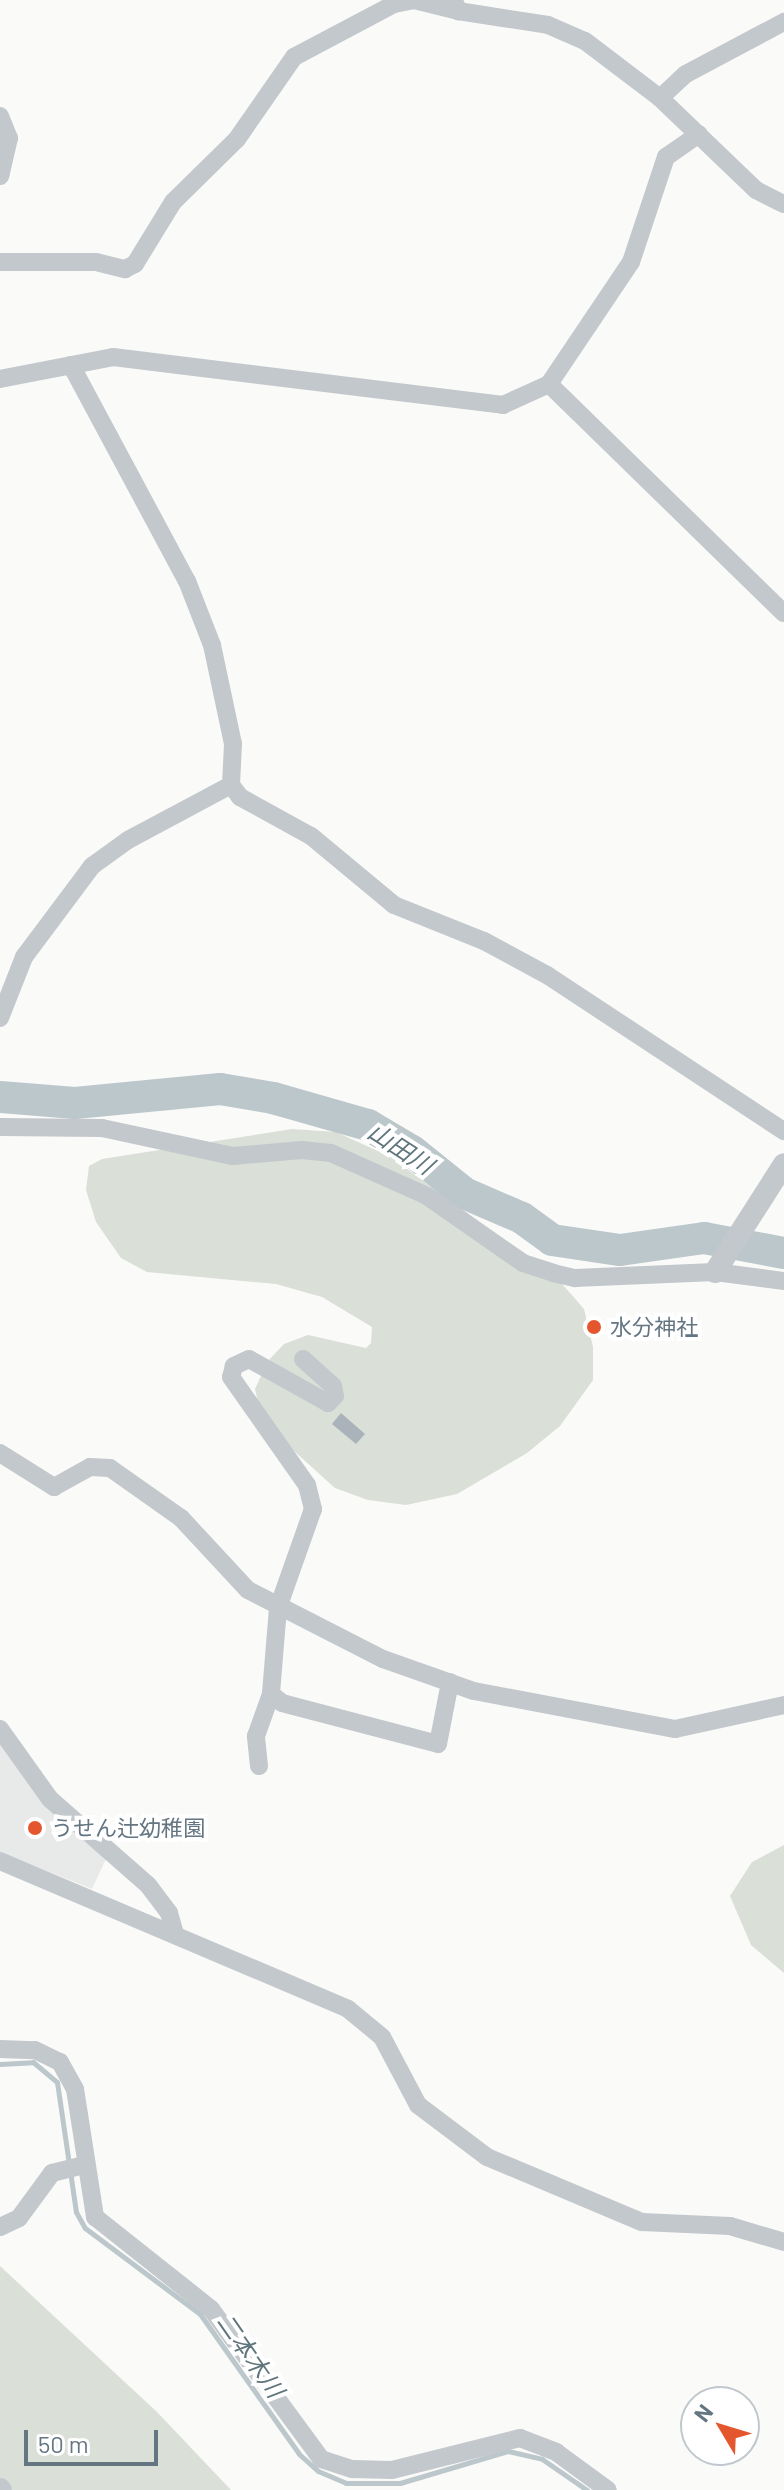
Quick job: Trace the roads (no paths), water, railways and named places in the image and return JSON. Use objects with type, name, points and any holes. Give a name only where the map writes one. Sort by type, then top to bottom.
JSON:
[{"type":"street","points":[[0,262],[96,262],[125,269],[135,264],[173,202],[237,139],[294,57],[394,4],[414,0],[456,5],[560,31],[585,41],[660,98],[756,190],[784,204]]},
{"type":"street","points":[[660,98],[686,74],[784,22]]},
{"type":"street","points":[[0,116],[9,138],[0,176]]},
{"type":"street","points":[[0,379],[113,357],[503,405],[549,384],[631,262],[666,157],[699,134]]},
{"type":"street","points":[[71,365],[187,581],[212,645],[233,744],[231,785],[240,797],[311,836],[394,905],[484,941],[547,975],[784,1131]]},
{"type":"street","points":[[549,384],[784,613]]},
{"type":"street","points":[[0,1018],[24,957],[92,866],[128,840],[231,785]]},
{"type":"street","points":[[0,1127],[102,1128],[233,1156],[302,1150],[331,1153],[427,1196],[523,1263],[553,1273],[575,1278],[718,1266],[784,1281]]},
{"type":"street","points":[[718,1266],[784,1164]]},
{"type":"street","points":[[259,1766],[256,1736],[271,1694],[278,1608],[311,1523],[311,1497],[233,1384],[231,1371],[243,1359],[255,1360],[328,1403],[335,1396],[333,1386],[303,1359]]},
{"type":"street","points":[[0,1453],[54,1487],[90,1467],[110,1468],[181,1518],[248,1590],[383,1659],[450,1682],[675,1729],[784,1705]]},
{"type":"street","points":[[271,1694],[282,1703],[438,1744],[450,1682]]},
{"type":"street","points":[[0,1729],[50,1799],[148,1885],[169,1913],[174,1931]]},
{"type":"street","points":[[0,1861],[174,1931],[367,2021],[418,2105],[487,2157],[627,2218],[657,2225],[730,2226],[784,2242]]},
{"type":"street","points":[[0,2049],[35,2050],[60,2062],[75,2089],[74,2167],[95,2217],[211,2309],[321,2459],[392,2481],[520,2438],[556,2452],[608,2490]]},
{"type":"street","points":[[0,2227],[19,2218],[74,2167]]},
{"type":"waterway","name":"山田川","points":[[0,1097],[75,1103],[220,1089],[273,1098],[368,1125],[412,1151],[464,1193],[522,1218],[552,1240],[620,1250],[704,1238],[784,1253]]},
{"type":"waterway","name":"二本木川","points":[[0,2064],[33,2062],[57,2082],[76,2212],[85,2228],[200,2314],[299,2454],[318,2471],[346,2483],[400,2483],[508,2451],[542,2459],[587,2490]]},
{"type":"place","name":"水分神社","points":[[594,1327]]},
{"type":"place","name":"うせん辻幼稚園","points":[[35,1828]]}]
